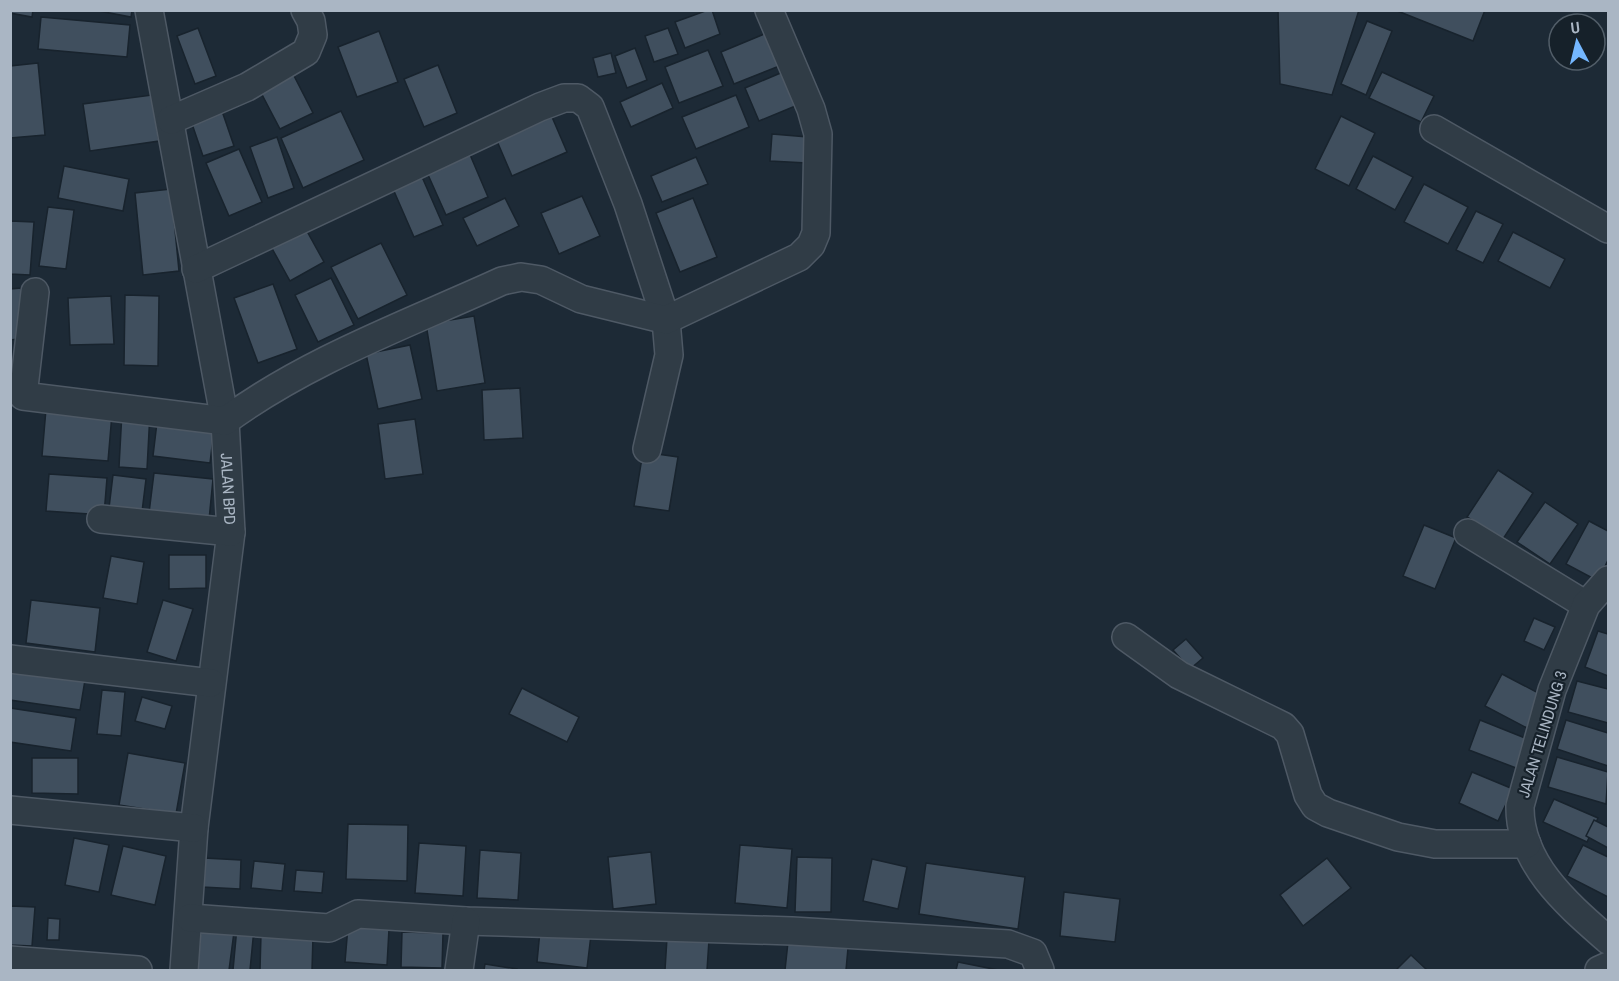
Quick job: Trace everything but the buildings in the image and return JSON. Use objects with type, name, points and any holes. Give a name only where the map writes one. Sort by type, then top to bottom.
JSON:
[{"type":"street","name":"JALAN BPD","points":[[149,10],[225,421],[231,532],[194,828],[190,918],[184,970]]},
{"type":"street","points":[[171,120],[247,87],[306,52],[313,35],[311,21],[305,10]]},
{"type":"street","points":[[35,292],[17,397],[225,421],[261,395],[306,370],[502,281],[521,277],[541,280],[581,299],[666,320],[799,257],[811,245],[816,233],[818,134],[811,109],[769,10]]},
{"type":"street","points":[[196,269],[540,107],[564,98],[578,98],[590,107],[603,138],[628,204],[666,320],[669,355],[647,449]]},
{"type":"street","points":[[1434,129],[1608,229]]},
{"type":"street","points":[[101,519],[231,532]]},
{"type":"street","points":[[1468,533],[1586,605]]},
{"type":"street","name":"JALAN TELINDUNG 3","points":[[1608,579],[1586,605],[1552,690],[1520,806],[1520,825],[1533,858],[1566,903],[1608,940]]},
{"type":"street","points":[[1126,637],[1179,675],[1283,726],[1290,734],[1308,795],[1315,806],[1321,810],[1398,837],[1435,844],[1527,844]]},
{"type":"street","points":[[10,659],[211,683]]},
{"type":"street","points":[[10,810],[194,828]]},
{"type":"street","points":[[190,918],[329,928],[358,914],[466,921],[792,931],[1008,944],[1033,954],[1040,970]]},
{"type":"street","points":[[459,970],[466,921]]},
{"type":"street","points":[[10,960],[138,970]]},
{"type":"street","points":[[1599,970],[1608,966]]}]
